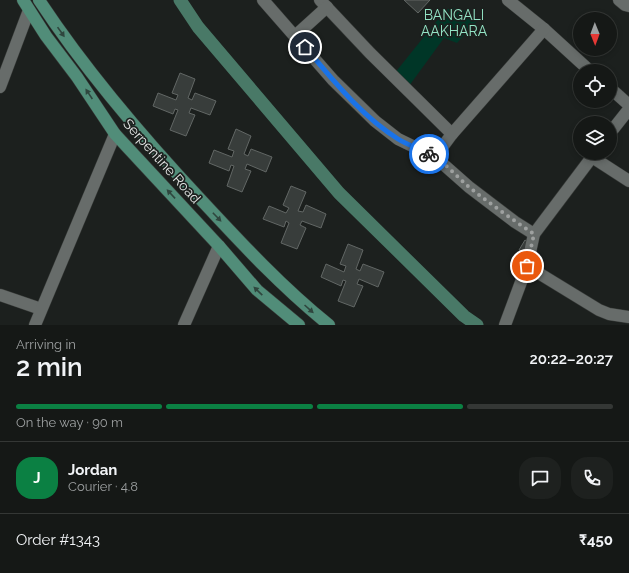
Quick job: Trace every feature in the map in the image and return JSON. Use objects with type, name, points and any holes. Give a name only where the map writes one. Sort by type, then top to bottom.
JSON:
[{"type":"main road","points":[[39,0],[63,36],[131,122],[259,262],[329,325]]},
{"type":"main road","name":"Serpentine Road","points":[[26,5],[115,134],[220,246],[257,290],[299,325]]},
{"type":"street","points":[[263,0],[333,80],[375,121],[398,139],[436,157],[469,187],[515,222],[534,234]]},
{"type":"street","points":[[508,0],[544,29],[582,64]]},
{"type":"street","points":[[619,0],[625,6],[629,6]]},
{"type":"street","points":[[295,36],[324,4],[370,53],[452,134]]},
{"type":"street","points":[[0,87],[26,5]]},
{"type":"street","points":[[436,157],[452,134],[544,29]]},
{"type":"street","points":[[617,94],[629,105]]},
{"type":"street","points":[[617,125],[629,109]]},
{"type":"street","points":[[35,325],[115,134]]},
{"type":"street","points":[[505,325],[527,266],[534,234],[589,160]]},
{"type":"street","points":[[600,160],[629,181]]},
{"type":"street","points":[[184,325],[220,246]]},
{"type":"street","points":[[527,266],[599,310],[609,314],[629,317]]},
{"type":"street","points":[[0,295],[41,309]]},
{"type":"green space","name":"BANGALI AAKHARA","points":[[456,8],[467,11],[478,20],[457,43],[444,38],[409,86],[394,74],[448,9]]},
{"type":"building","points":[[404,0],[430,0],[418,13]]},
{"type":"building","points":[[180,73],[195,79],[188,98],[192,100],[195,93],[216,101],[210,115],[191,108],[189,113],[195,115],[186,136],[170,130],[178,110],[175,109],[173,114],[153,106],[158,93],[176,100],[178,95],[172,93]]},
{"type":"building","points":[[236,129],[251,136],[244,154],[248,156],[251,149],[272,157],[266,172],[247,164],[245,169],[251,171],[242,192],[227,186],[234,166],[231,165],[229,171],[209,163],[214,150],[232,157],[234,151],[228,149]]},
{"type":"building","points":[[291,186],[306,192],[298,211],[303,212],[306,205],[326,214],[321,228],[302,221],[300,225],[306,228],[297,249],[281,243],[289,223],[286,221],[284,227],[263,219],[269,206],[286,213],[289,208],[283,205]]},
{"type":"building","points":[[525,240],[531,244],[526,253],[519,250]]},
{"type":"building","points":[[348,244],[363,250],[356,269],[360,271],[363,264],[384,272],[378,287],[359,279],[357,284],[363,286],[354,307],[338,301],[346,281],[343,280],[341,286],[321,277],[326,264],[344,272],[346,266],[340,264]]},
{"type":"waterway","points":[[180,0],[198,27],[339,193],[464,316],[477,325]]},
{"type":"way so far","points":[[429,154],[436,157],[469,187],[515,222],[534,234],[527,266]]},
{"type":"route","points":[[305,47],[333,80],[375,121],[398,139],[429,154]]}]
